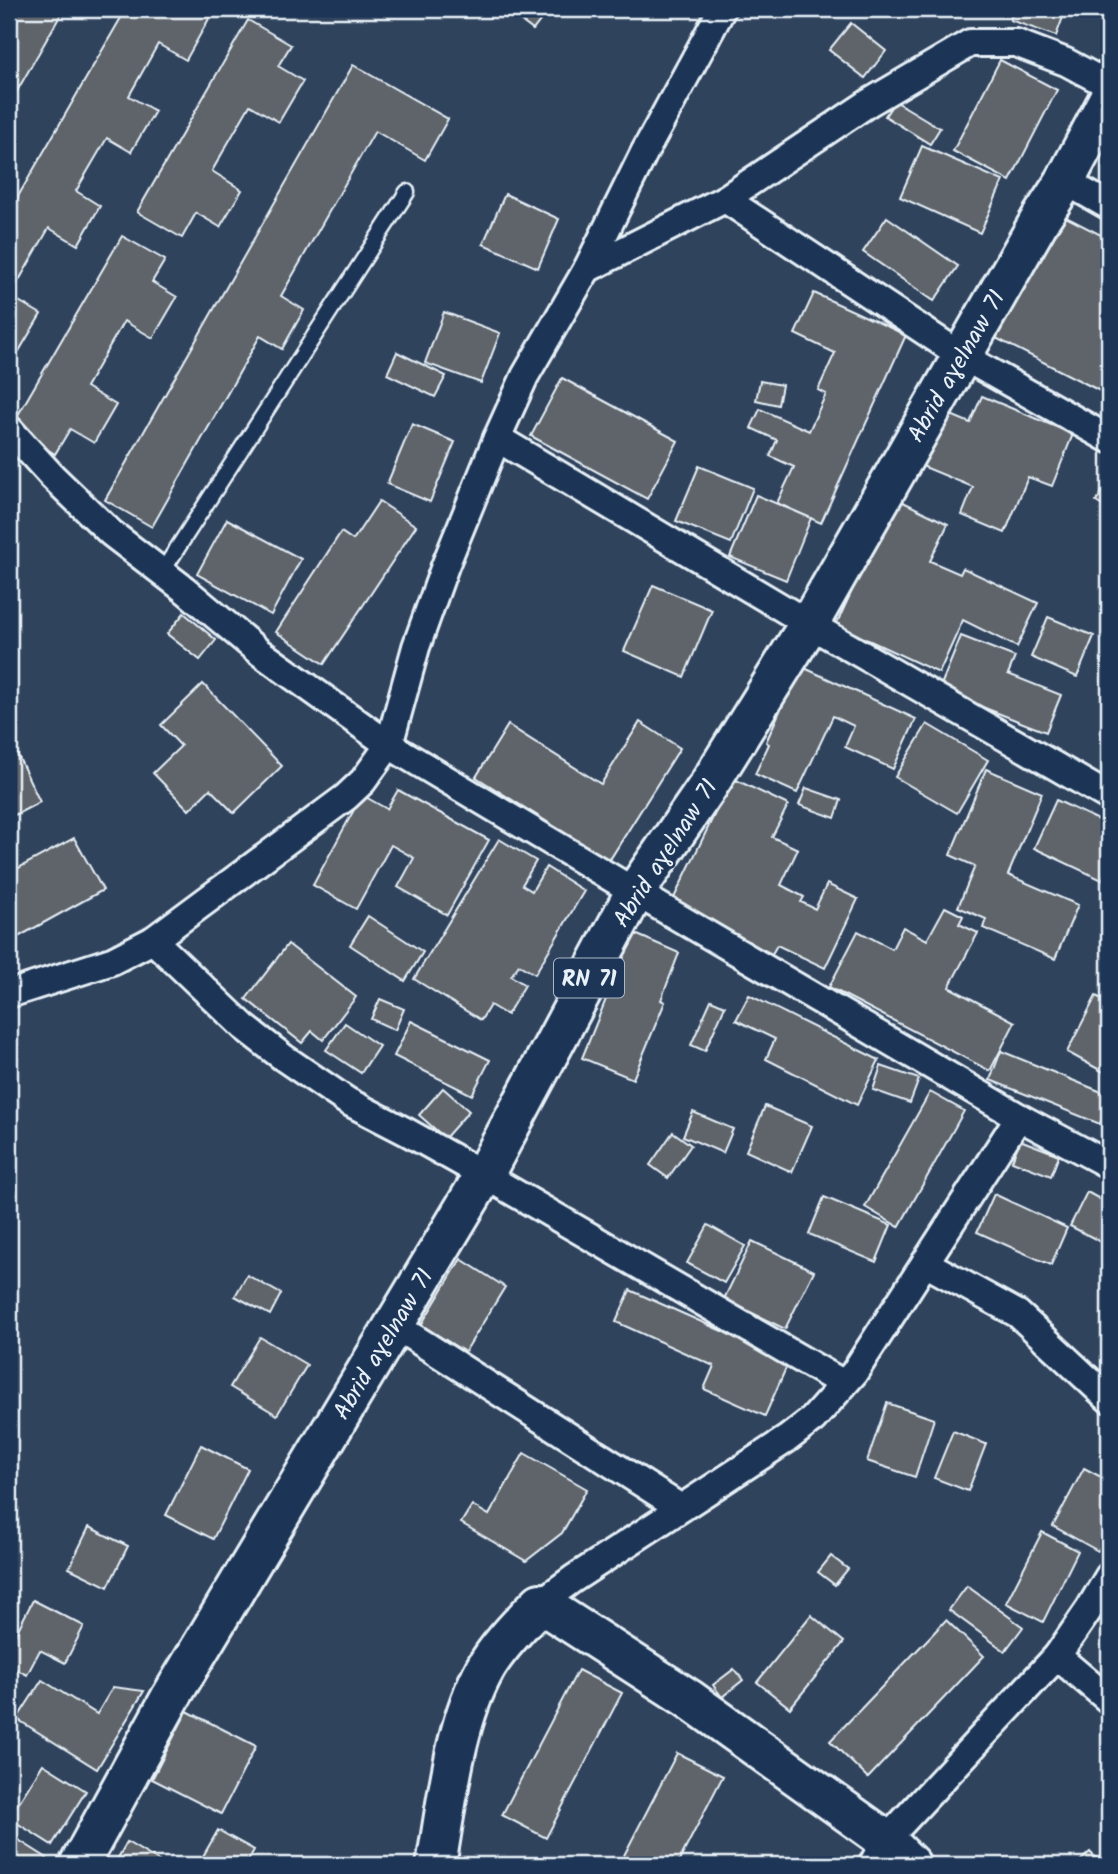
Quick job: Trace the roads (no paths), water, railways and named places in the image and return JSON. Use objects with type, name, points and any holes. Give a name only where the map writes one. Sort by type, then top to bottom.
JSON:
[{"type":"main road","name":"Abrid aɣelnaw 71","points":[[79,1865],[171,1697],[484,1175],[635,892],[708,786],[809,624],[1041,218],[1065,181],[1109,98]]},
{"type":"main road","points":[[436,1865],[459,1737],[469,1707],[485,1668],[540,1603],[689,1699],[890,1857]]},
{"type":"street","points":[[9,994],[112,961],[153,940],[346,797],[363,780],[389,745],[416,647],[445,566],[525,376],[587,270],[644,153],[722,9]]},
{"type":"street","points":[[587,270],[725,199],[870,102],[970,43],[1016,43],[1066,62],[1109,85]]},
{"type":"street","points":[[1065,181],[1109,206]]},
{"type":"street","points":[[725,199],[962,356],[1109,439]]},
{"type":"street","points":[[9,429],[52,476],[111,533],[258,651],[389,745],[1019,1117],[1109,1165]]},
{"type":"street","points":[[497,438],[809,624],[1109,797]]},
{"type":"street","points":[[153,940],[244,1027],[347,1101],[484,1175],[844,1384]]},
{"type":"street","points":[[540,1603],[813,1419],[854,1373],[1019,1117]]},
{"type":"street","points":[[925,1263],[1018,1314],[1109,1399]]},
{"type":"street","points":[[394,1325],[681,1508]]},
{"type":"street","points":[[890,1857],[1056,1656],[1109,1576]]},
{"type":"street","points":[[1056,1656],[1109,1700]]},
{"type":"lane","points":[[162,572],[407,192]]}]
